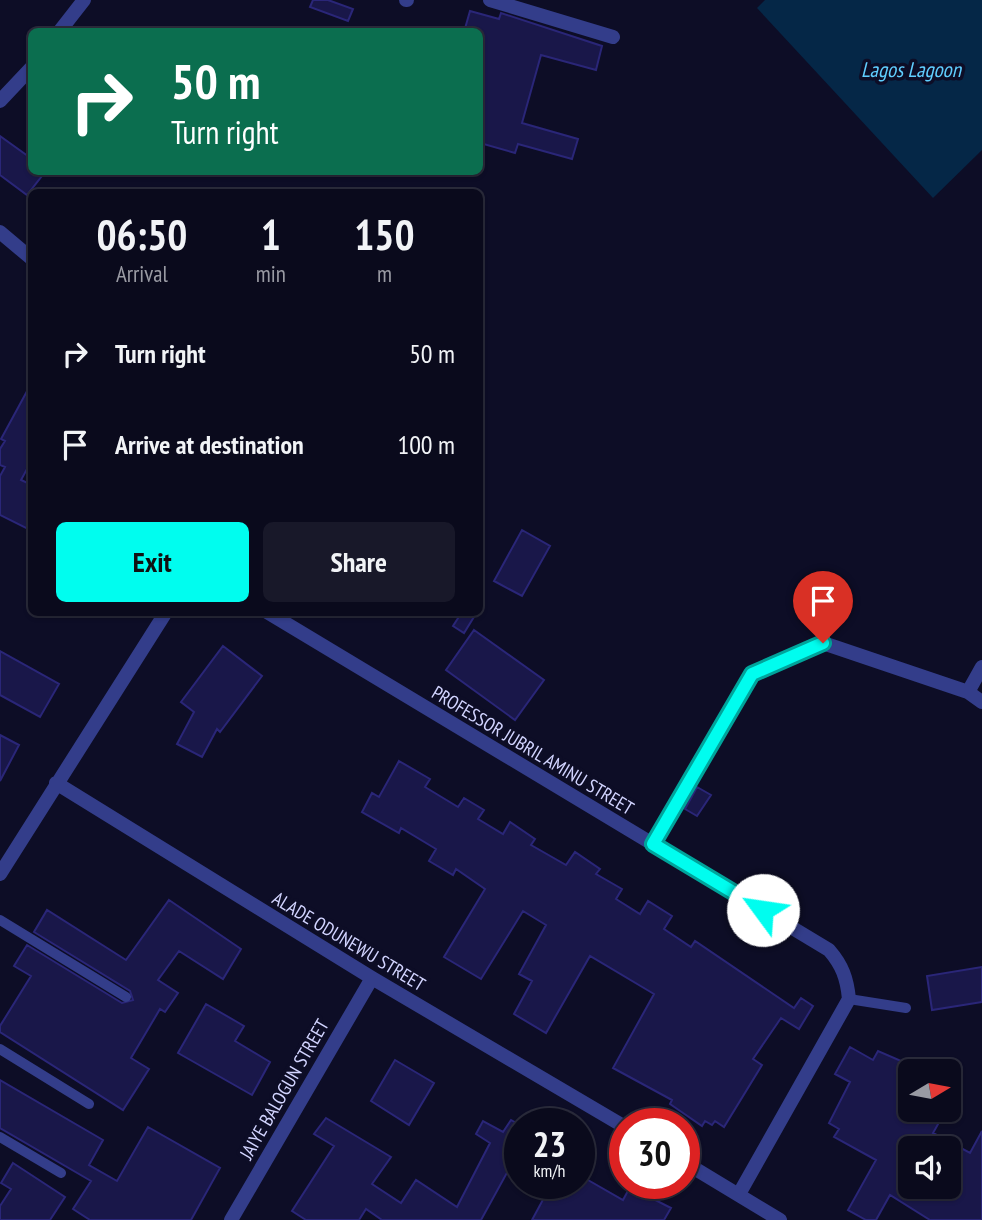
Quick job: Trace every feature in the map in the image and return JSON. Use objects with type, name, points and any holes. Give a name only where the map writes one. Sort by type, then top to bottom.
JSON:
[{"type":"street","points":[[62,28],[84,0]]},
{"type":"street","points":[[490,0],[613,37]]},
{"type":"street","points":[[0,101],[28,71]]},
{"type":"street","points":[[0,232],[28,256]]},
{"type":"street","points":[[0,874],[163,616]]},
{"type":"street","name":"PROFESSOR JUBRIL AMINU STREET","points":[[274,616],[829,950],[839,962],[847,979],[849,999]]},
{"type":"street","points":[[653,844],[752,674],[823,643],[968,692],[982,702]]},
{"type":"street","points":[[968,692],[982,667]]},
{"type":"street","name":"ALADE ODUNEWU STREET","points":[[56,783],[372,978],[609,1118]]},
{"type":"street","name":"JAIYE BALOGUN STREET","points":[[231,1220],[372,978]]},
{"type":"street","points":[[738,1194],[849,999]]},
{"type":"street","points":[[700,1171],[780,1220]]},
{"type":"lane","points":[[0,920],[126,997]]},
{"type":"lane","points":[[849,999],[906,1008]]},
{"type":"lane","points":[[0,1049],[89,1104]]},
{"type":"lane","points":[[0,1137],[61,1173]]},
{"type":"water","name":"Lagos Lagoon","points":[[765,0],[982,0],[982,150],[933,198],[757,8]]},
{"type":"building","points":[[313,0],[328,0],[353,9],[348,21],[310,7]]},
{"type":"building","points":[[470,11],[499,19],[501,13],[602,46],[596,70],[541,55],[522,123],[578,139],[572,159],[518,144],[515,153],[483,144],[483,28],[465,28]]},
{"type":"building","points":[[0,136],[28,156],[28,175],[43,175],[32,189],[28,189],[27,195],[0,175]]},
{"type":"building","points":[[28,389],[28,467],[21,480],[28,483],[28,529],[0,515],[0,476],[5,467],[0,465],[0,449],[5,441],[1,439]]},
{"type":"building","points":[[522,530],[550,546],[522,596],[494,581]]},
{"type":"building","points":[[459,616],[475,616],[464,633],[453,626]]},
{"type":"building","points":[[474,630],[544,680],[515,720],[446,670]]},
{"type":"building","points":[[223,646],[262,676],[220,732],[217,729],[202,757],[177,744],[194,712],[181,702]]},
{"type":"building","points":[[0,651],[59,684],[40,717],[0,695]]},
{"type":"building","points":[[0,735],[19,745],[0,781]]},
{"type":"building","points":[[399,761],[430,779],[425,787],[458,807],[464,798],[484,810],[478,819],[503,834],[510,822],[535,839],[531,845],[566,865],[575,852],[600,869],[596,874],[622,889],[616,899],[640,914],[648,901],[672,916],[664,929],[691,947],[695,941],[794,1008],[801,998],[813,1006],[799,1029],[781,1018],[753,1059],[762,1065],[724,1127],[715,1121],[712,1125],[705,1121],[702,1126],[700,1108],[676,1108],[670,1104],[672,1100],[613,1068],[654,994],[590,956],[546,1033],[514,1014],[532,981],[519,974],[546,925],[523,911],[481,979],[444,957],[485,889],[456,869],[453,875],[429,861],[436,849],[401,828],[399,833],[362,812],[372,793],[379,797]]},
{"type":"building","points":[[697,787],[711,795],[697,816],[685,809]]},
{"type":"building","points":[[169,900],[241,949],[223,979],[179,951],[158,980],[178,993],[165,1012],[160,1009],[131,1058],[149,1069],[123,1110],[0,1032],[0,1026],[31,976],[14,966],[27,945],[122,1003],[133,1000],[130,991],[34,932],[47,910],[126,960]]},
{"type":"building","points":[[982,967],[982,1002],[932,1010],[927,976]]},
{"type":"building","points":[[206,1004],[244,1026],[235,1041],[270,1062],[252,1095],[178,1053]]},
{"type":"building","points":[[850,1047],[873,1060],[878,1051],[898,1060],[898,1122],[939,1122],[933,1133],[939,1136],[898,1136],[898,1199],[961,1199],[961,1148],[970,1153],[982,1131],[982,1220],[930,1220],[890,1195],[876,1220],[866,1220],[848,1210],[876,1160],[834,1137],[839,1129],[829,1123],[850,1082],[835,1074]]},
{"type":"building","points":[[395,1060],[434,1083],[409,1125],[371,1101]]},
{"type":"building","points":[[0,1080],[103,1140],[89,1165],[117,1181],[148,1127],[220,1168],[191,1220],[90,1220],[73,1209],[91,1181],[0,1128]]},
{"type":"building","points":[[326,1118],[391,1157],[372,1184],[401,1203],[416,1180],[457,1207],[490,1143],[476,1134],[483,1121],[504,1130],[504,1178],[481,1220],[382,1220],[366,1209],[359,1220],[306,1220],[292,1211],[334,1146],[314,1134]]},
{"type":"building","points":[[13,1163],[65,1197],[50,1220],[0,1220],[0,1206],[11,1189],[1,1183]]},
{"type":"building","points":[[595,1184],[609,1192],[609,1199],[653,1199],[671,1208],[664,1220],[532,1220],[543,1199],[595,1199]]},
{"type":"route","points":[[763,910],[653,844],[752,674],[823,643]]}]
